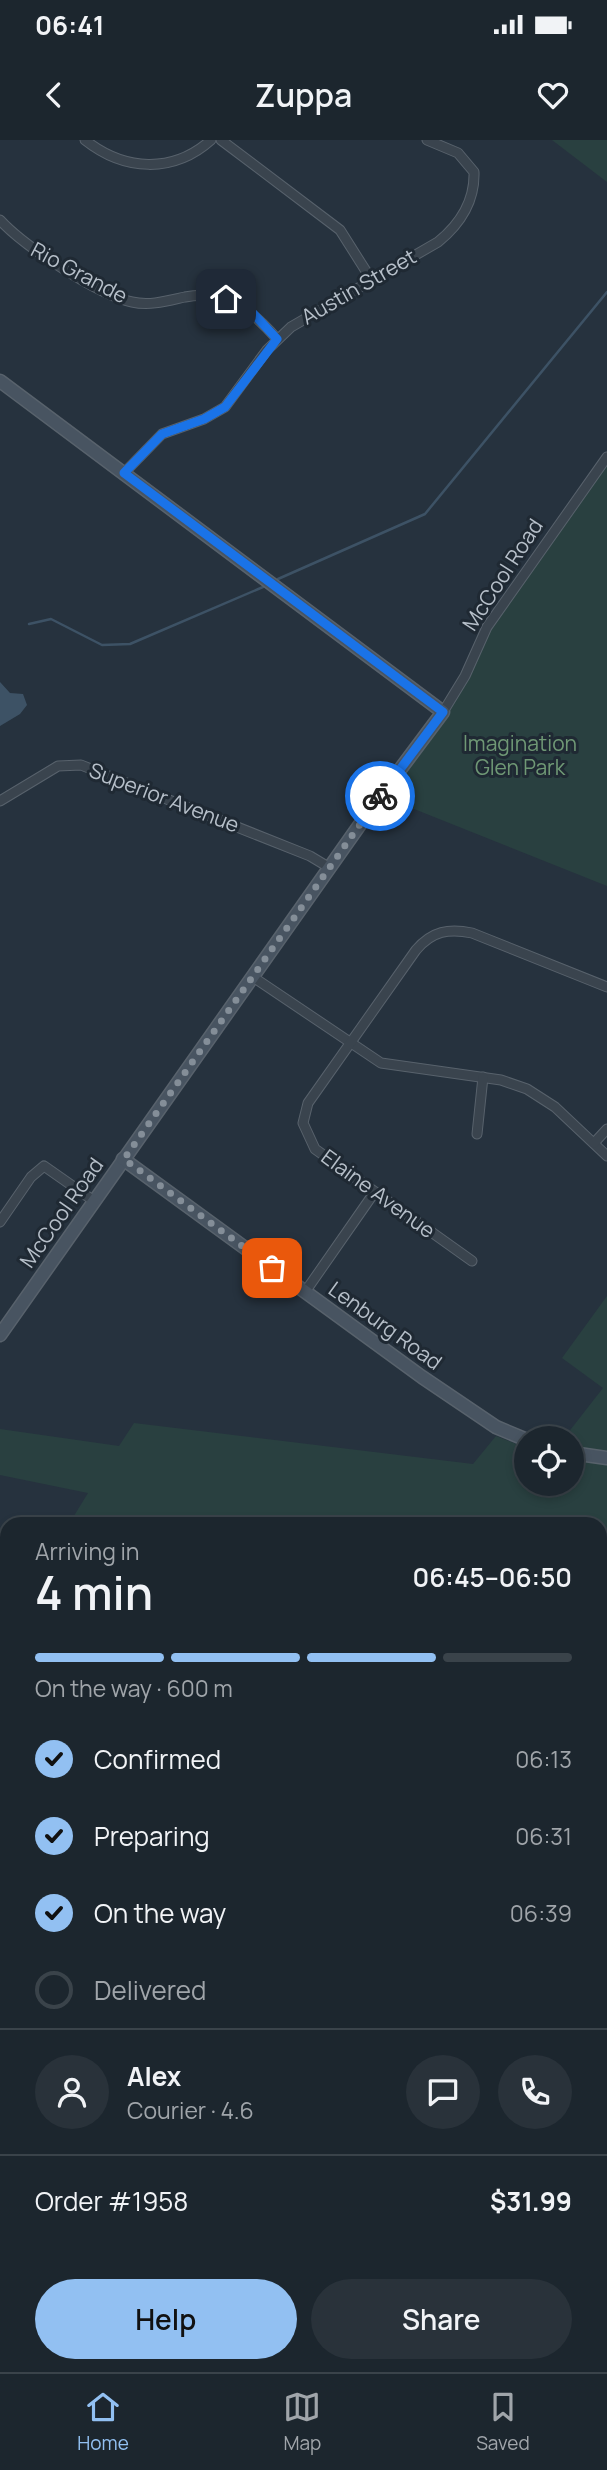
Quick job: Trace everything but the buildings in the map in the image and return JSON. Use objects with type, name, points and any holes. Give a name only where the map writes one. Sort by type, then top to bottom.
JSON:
[{"type":"street","points":[[86,140],[117,159],[152,166],[188,156],[211,140]]},
{"type":"street","points":[[221,140],[340,230],[371,279]]},
{"type":"street","name":"Austin Street","points":[[124,473],[162,434],[204,419],[225,407],[277,339],[303,319],[438,242],[455,227],[472,192],[474,173],[471,165],[458,153],[427,140]]},
{"type":"street","name":"Rio Grande","points":[[0,220],[42,255],[117,297],[147,304],[199,296],[226,299],[250,310],[277,339]]},
{"type":"street","points":[[0,381],[443,712]]},
{"type":"street","name":"McCool Road","points":[[0,1335],[443,712],[465,676],[487,627],[607,457]]},
{"type":"street","name":"Superior Avenue","points":[[0,802],[58,766],[82,765],[310,856],[330,868]]},
{"type":"street","name":"Elaine Avenue","points":[[472,1261],[315,1149],[303,1123],[308,1103],[421,943],[450,929],[472,933],[607,987]]},
{"type":"street","points":[[253,977],[369,1057],[394,1066],[483,1077],[515,1084],[540,1096],[607,1156]]},
{"type":"street","points":[[477,1134],[483,1077]]},
{"type":"street","points":[[594,1143],[607,1129]]},
{"type":"street","name":"Lenburg Road","points":[[124,1159],[476,1414],[514,1433]]},
{"type":"street","points":[[0,1222],[30,1177],[44,1166],[94,1200]]},
{"type":"street","points":[[305,1292],[374,1193]]},
{"type":"street","points":[[584,1455],[607,1458]]},
{"type":"green space","points":[[552,140],[607,140],[607,182]]},
{"type":"green space","name":"Imagination Glen Park","points":[[607,465],[607,886],[384,797],[470,676],[489,631]]},
{"type":"green space","points":[[607,1296],[607,1517],[73,1517],[88,1493],[0,1475],[0,1429],[119,1446],[134,1423],[473,1464],[496,1436],[514,1443],[514,1496],[584,1496],[584,1426],[573,1426],[603,1388],[562,1358]]},
{"type":"water","points":[[0,682],[10,693],[23,694],[27,705],[20,714],[0,726]]},
{"type":"waterway","points":[[278,579],[425,514],[607,292]]},
{"type":"waterway","points":[[29,624],[51,619],[102,645],[130,644],[263,587]]},
{"type":"way so far","points":[[272,1268],[124,1159],[380,796]]},
{"type":"route","points":[[226,299],[250,310],[277,339],[235,398],[225,407],[204,419],[162,434],[153,440],[124,473],[443,712],[380,796]]}]
